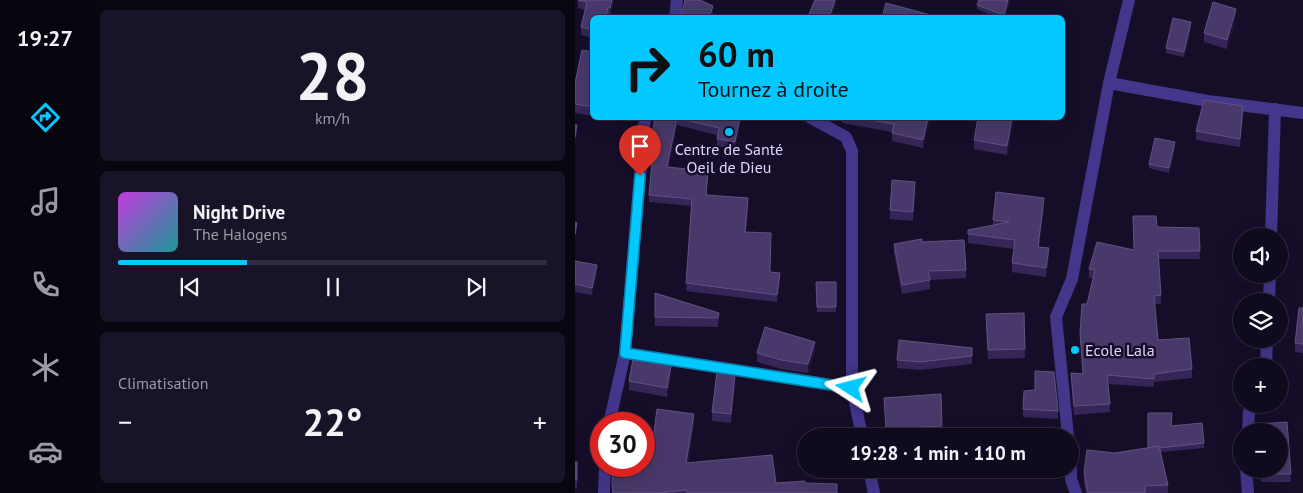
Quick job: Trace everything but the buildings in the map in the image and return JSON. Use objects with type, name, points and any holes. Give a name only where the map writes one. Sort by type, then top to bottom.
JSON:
[{"type":"street","points":[[675,15],[677,0]]},
{"type":"street","points":[[1067,428],[1056,317],[1072,279],[1109,83],[1129,0]]},
{"type":"street","points":[[1109,83],[1208,101],[1303,113]]},
{"type":"street","points":[[1271,228],[1275,108]]},
{"type":"street","points":[[612,412],[625,353],[645,120]]},
{"type":"street","points":[[815,120],[846,137],[852,150],[851,388],[860,428]]},
{"type":"street","points":[[625,353],[851,388]]},
{"type":"street","points":[[604,493],[605,477]]},
{"type":"street","points":[[871,478],[874,493]]},
{"type":"street","points":[[1071,478],[1076,493]]},
{"type":"street","points":[[1247,478],[1248,493]]},
{"type":"place","name":"Centre de Santé Oeil de Dieu","points":[[729,132]]},
{"type":"place","name":"Ecole Lala","points":[[1075,350]]},
{"type":"route","points":[[640,176],[625,353],[851,388]]}]
